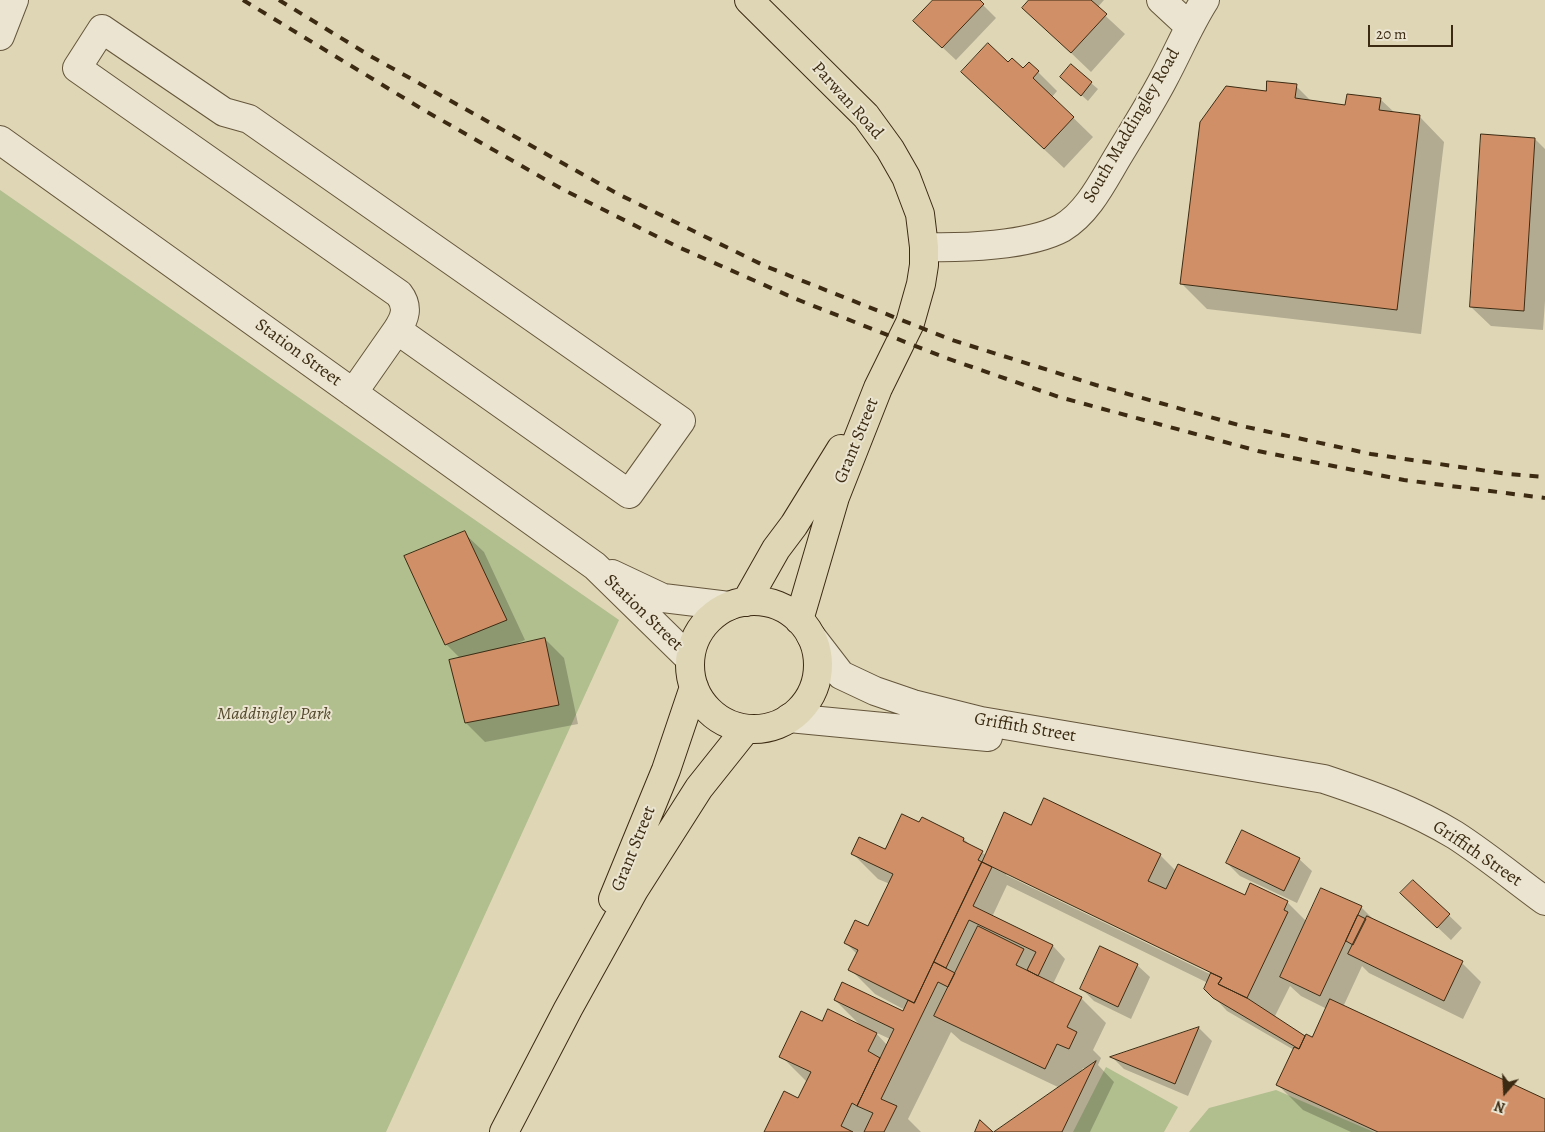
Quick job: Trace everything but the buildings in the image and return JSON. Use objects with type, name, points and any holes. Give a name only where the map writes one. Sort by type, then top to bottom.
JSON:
[{"type":"main road","name":"Parwan Road","points":[[749,0],[866,116],[890,149],[906,178],[920,214],[924,265],[918,299],[910,323],[878,388]]},
{"type":"main road","name":"Grant Street","points":[[737,604],[794,525],[878,388]]},
{"type":"main road","name":"Grant Street","points":[[805,628],[835,497],[878,388]]},
{"type":"main road","points":[[769,603],[788,611],[805,628],[817,655],[815,684],[805,704],[789,718],[771,727],[746,729],[734,726],[718,718],[702,702],[691,677],[690,659],[692,648],[702,628],[709,620],[737,604],[769,603]]},
{"type":"main road","name":"Grant Street","points":[[568,1009],[666,770],[694,687]]},
{"type":"main road","name":"Grant Street","points":[[504,1132],[568,1009],[634,890],[699,788],[746,729]]},
{"type":"street","points":[[0,36],[14,0]]},
{"type":"street","points":[[1161,0],[1189,26]]},
{"type":"street","name":"South Maddingley Road","points":[[924,246],[983,246],[1035,237],[1062,228],[1079,214],[1098,191],[1164,78],[1189,26],[1205,0]]},
{"type":"street","points":[[353,392],[403,320],[405,312],[404,301],[399,294],[77,68],[102,29],[224,112],[250,119],[681,421],[629,494],[397,330]]},
{"type":"street","name":"Station Street","points":[[0,140],[595,566],[690,659]]},
{"type":"street","name":"Station Street","points":[[595,566],[664,598],[737,604]]},
{"type":"street","name":"Griffith Street","points":[[805,628],[841,675],[875,691],[913,704],[981,721],[1324,779],[1372,795],[1414,813],[1455,835],[1545,901]]},
{"type":"street","name":"Griffith Street","points":[[789,718],[987,737],[1263,769]]},
{"type":"green space","name":"Maddingley Park","points":[[0,190],[619,620],[386,1132],[0,1132]]},
{"type":"green space","points":[[1106,1067],[1178,1107],[1164,1132],[1073,1132]]},
{"type":"green space","points":[[1276,1090],[1374,1132],[1189,1132],[1209,1108]]},
{"type":"railway","points":[[243,0],[422,109],[562,189],[676,246],[796,299],[946,358],[1059,397],[1258,451],[1404,480],[1545,498]]},
{"type":"railway","points":[[279,0],[372,57],[618,194],[765,266],[952,340],[1096,385],[1242,426],[1371,454],[1508,474],[1545,477]]}]
